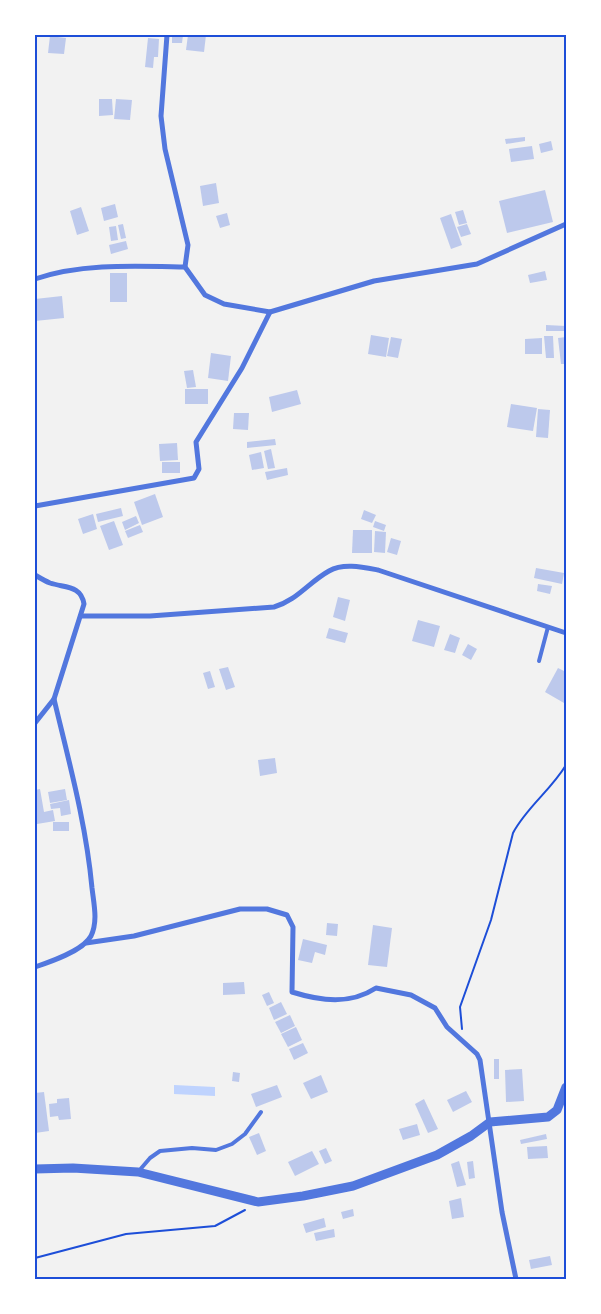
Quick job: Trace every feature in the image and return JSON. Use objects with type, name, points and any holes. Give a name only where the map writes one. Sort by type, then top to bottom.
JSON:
[{"type":"street","points":[[167,35],[161,116],[165,149],[188,245],[185,267],[205,295],[224,304],[270,312],[374,281],[477,264],[566,224]]},
{"type":"street","points":[[35,279],[50,274],[83,269],[185,267]]},
{"type":"street","points":[[35,506],[194,478],[199,469],[196,442],[242,368],[270,312]]},
{"type":"street","points":[[81,616],[150,616],[274,607],[284,604],[329,570],[357,566],[378,570],[566,633]]},
{"type":"street","points":[[35,575],[48,583],[77,590],[83,595],[84,604],[54,699],[35,723]]},
{"type":"street","points":[[54,699],[82,812],[90,867],[96,919],[86,943]]},
{"type":"street","points":[[35,967],[62,957],[86,943],[134,936],[240,909],[267,909],[287,915],[293,927],[292,992],[313,998],[353,999],[361,997],[376,988],[411,995],[435,1008],[447,1027],[477,1054],[490,1122],[502,1212],[516,1279]]},
{"type":"street","points":[[35,1169],[73,1168],[138,1172],[258,1202],[303,1196],[353,1186],[437,1155],[471,1136],[490,1122],[548,1117],[557,1110],[566,1087]]},
{"type":"lane","points":[[538,661],[548,627]]},
{"type":"lane","points":[[138,1172],[150,1158],[160,1151],[192,1148],[216,1150],[232,1144],[256,1122],[261,1112]]},
{"type":"path","points":[[465,1033],[461,1026],[460,1007],[490,920],[513,834],[518,823],[551,787],[566,765]]},
{"type":"path","points":[[35,1258],[126,1234],[223,1224],[258,1202]]},
{"type":"water","points":[[174,1085],[215,1087],[215,1096],[174,1094]]},
{"type":"building","points":[[172,35],[183,35],[182,43],[172,43]]},
{"type":"building","points":[[188,35],[206,35],[204,52],[186,50]]},
{"type":"building","points":[[50,36],[66,38],[64,54],[48,53]]},
{"type":"building","points":[[148,38],[159,39],[158,57],[154,57],[153,68],[145,67]]},
{"type":"building","points":[[99,99],[112,99],[113,115],[99,116]]},
{"type":"building","points":[[116,99],[132,100],[130,120],[114,119]]},
{"type":"building","points":[[525,137],[525,141],[506,144],[505,139]]},
{"type":"building","points":[[551,141],[553,150],[541,153],[539,144]]},
{"type":"building","points":[[532,146],[534,159],[511,162],[509,149]]},
{"type":"building","points":[[216,183],[219,203],[203,206],[200,186]]},
{"type":"building","points":[[545,190],[553,222],[507,233],[499,201]]},
{"type":"building","points":[[115,204],[118,217],[104,221],[101,208]]},
{"type":"building","points":[[81,207],[89,231],[77,235],[70,211]]},
{"type":"building","points":[[463,210],[467,223],[459,225],[455,212]]},
{"type":"building","points":[[227,213],[230,225],[220,228],[216,216]]},
{"type":"building","points":[[451,214],[462,245],[451,249],[440,218]]},
{"type":"building","points":[[123,224],[126,238],[121,239],[118,225]]},
{"type":"building","points":[[467,224],[471,234],[461,237],[457,227]]},
{"type":"building","points":[[116,226],[118,240],[111,241],[109,227]]},
{"type":"building","points":[[126,241],[128,249],[111,254],[109,245]]},
{"type":"building","points":[[545,271],[547,280],[530,283],[528,275]]},
{"type":"building","points":[[110,273],[127,273],[127,302],[110,302]]},
{"type":"building","points":[[62,296],[64,318],[35,321],[35,299]]},
{"type":"building","points":[[546,325],[566,326],[566,331],[546,331]]},
{"type":"building","points":[[371,335],[389,338],[386,357],[368,354]]},
{"type":"building","points":[[544,336],[553,336],[554,358],[546,358]]},
{"type":"building","points":[[391,337],[402,339],[398,358],[387,356]]},
{"type":"building","points":[[566,337],[566,364],[561,364],[558,338]]},
{"type":"building","points":[[542,338],[542,354],[525,354],[525,339]]},
{"type":"building","points":[[211,353],[231,356],[228,381],[208,378]]},
{"type":"building","points":[[193,370],[196,387],[187,388],[184,371]]},
{"type":"building","points":[[185,389],[208,389],[208,404],[185,404]]},
{"type":"building","points":[[297,390],[301,404],[272,412],[269,397]]},
{"type":"building","points":[[511,404],[537,408],[533,431],[507,427]]},
{"type":"building","points":[[538,409],[550,410],[548,438],[536,437]]},
{"type":"building","points":[[234,413],[249,413],[248,430],[233,429]]},
{"type":"building","points":[[275,439],[276,445],[247,448],[247,442]]},
{"type":"building","points":[[177,443],[178,460],[160,461],[159,444]]},
{"type":"building","points":[[271,449],[275,468],[268,469],[264,451]]},
{"type":"building","points":[[261,452],[264,468],[252,470],[249,455]]},
{"type":"building","points":[[162,462],[180,462],[180,473],[162,473]]},
{"type":"building","points":[[287,468],[288,475],[267,480],[265,472]]},
{"type":"building","points":[[155,494],[163,517],[142,525],[134,502]]},
{"type":"building","points":[[121,508],[123,516],[98,522],[96,514]]},
{"type":"building","points":[[364,510],[376,515],[372,523],[361,519]]},
{"type":"building","points":[[93,514],[97,529],[83,534],[78,519]]},
{"type":"building","points":[[136,516],[139,523],[125,530],[122,522]]},
{"type":"building","points":[[114,521],[123,545],[109,550],[100,526]]},
{"type":"building","points":[[375,521],[386,525],[384,531],[373,527]]},
{"type":"building","points":[[140,525],[143,532],[128,538],[125,531]]},
{"type":"building","points":[[353,530],[372,530],[372,553],[352,553]]},
{"type":"building","points":[[375,531],[386,532],[385,553],[374,552]]},
{"type":"building","points":[[391,538],[401,541],[397,555],[387,552]]},
{"type":"building","points":[[536,568],[564,573],[562,584],[534,578]]},
{"type":"building","points":[[538,584],[552,586],[550,594],[537,591]]},
{"type":"building","points":[[338,597],[350,600],[345,621],[333,617]]},
{"type":"building","points":[[418,620],[440,626],[434,647],[412,641]]},
{"type":"building","points":[[329,628],[348,633],[345,643],[326,638]]},
{"type":"building","points":[[450,634],[460,638],[455,653],[444,650]]},
{"type":"building","points":[[468,644],[477,649],[471,660],[462,655]]},
{"type":"building","points":[[228,667],[235,687],[226,690],[219,669]]},
{"type":"building","points":[[558,668],[566,672],[564,703],[545,692]]},
{"type":"building","points":[[210,671],[215,687],[208,689],[203,673]]},
{"type":"building","points":[[275,758],[277,773],[260,776],[258,760]]},
{"type":"building","points":[[40,789],[44,812],[53,810],[55,821],[37,824],[35,790]]},
{"type":"building","points":[[65,789],[67,800],[50,803],[48,792]]},
{"type":"building","points":[[69,800],[71,814],[61,816],[60,808],[51,809],[50,804]]},
{"type":"building","points":[[53,822],[69,822],[69,831],[53,831]]},
{"type":"building","points":[[327,923],[338,924],[337,936],[326,935]]},
{"type":"building","points":[[373,925],[392,928],[387,967],[368,965]]},
{"type":"building","points":[[303,939],[327,945],[325,955],[315,952],[312,963],[298,960]]},
{"type":"building","points":[[244,982],[245,994],[223,995],[223,983]]},
{"type":"building","points":[[269,992],[274,1003],[267,1006],[262,995]]},
{"type":"building","points":[[281,1002],[287,1014],[274,1020],[269,1008]]},
{"type":"building","points":[[290,1015],[295,1026],[281,1033],[275,1022]]},
{"type":"building","points":[[296,1027],[302,1040],[288,1047],[281,1034]]},
{"type":"building","points":[[303,1043],[308,1053],[294,1060],[289,1049]]},
{"type":"building","points":[[494,1059],[499,1059],[499,1079],[494,1079]]},
{"type":"building","points":[[522,1069],[524,1101],[506,1102],[505,1070]]},
{"type":"building","points":[[233,1072],[240,1073],[239,1082],[232,1081]]},
{"type":"building","points":[[321,1075],[328,1092],[311,1099],[303,1083]]},
{"type":"building","points":[[277,1085],[282,1097],[256,1107],[251,1094]]},
{"type":"building","points":[[466,1091],[472,1102],[453,1112],[447,1100]]},
{"type":"building","points":[[44,1092],[49,1131],[35,1133],[35,1093]]},
{"type":"building","points":[[69,1098],[71,1119],[59,1120],[58,1116],[50,1117],[49,1104],[57,1103],[57,1099]]},
{"type":"building","points":[[424,1099],[438,1129],[428,1133],[415,1104]]},
{"type":"building","points":[[417,1124],[420,1135],[403,1140],[399,1129]]},
{"type":"building","points":[[259,1133],[266,1151],[257,1155],[249,1137]]},
{"type":"building","points":[[546,1134],[547,1139],[521,1144],[520,1140]]},
{"type":"building","points":[[547,1146],[548,1158],[528,1159],[527,1147]]},
{"type":"building","points":[[326,1148],[332,1161],[325,1164],[319,1151]]},
{"type":"building","points":[[312,1151],[319,1164],[295,1176],[288,1162]]},
{"type":"building","points":[[459,1161],[466,1185],[457,1187],[451,1164]]},
{"type":"building","points":[[473,1161],[475,1178],[469,1179],[467,1162]]},
{"type":"building","points":[[461,1198],[464,1217],[452,1219],[449,1201]]},
{"type":"building","points":[[353,1209],[354,1216],[343,1219],[341,1212]]},
{"type":"building","points":[[324,1218],[326,1227],[306,1233],[303,1224]]},
{"type":"building","points":[[334,1229],[335,1237],[316,1241],[314,1233]]},
{"type":"building","points":[[550,1256],[552,1265],[531,1269],[529,1260]]}]
